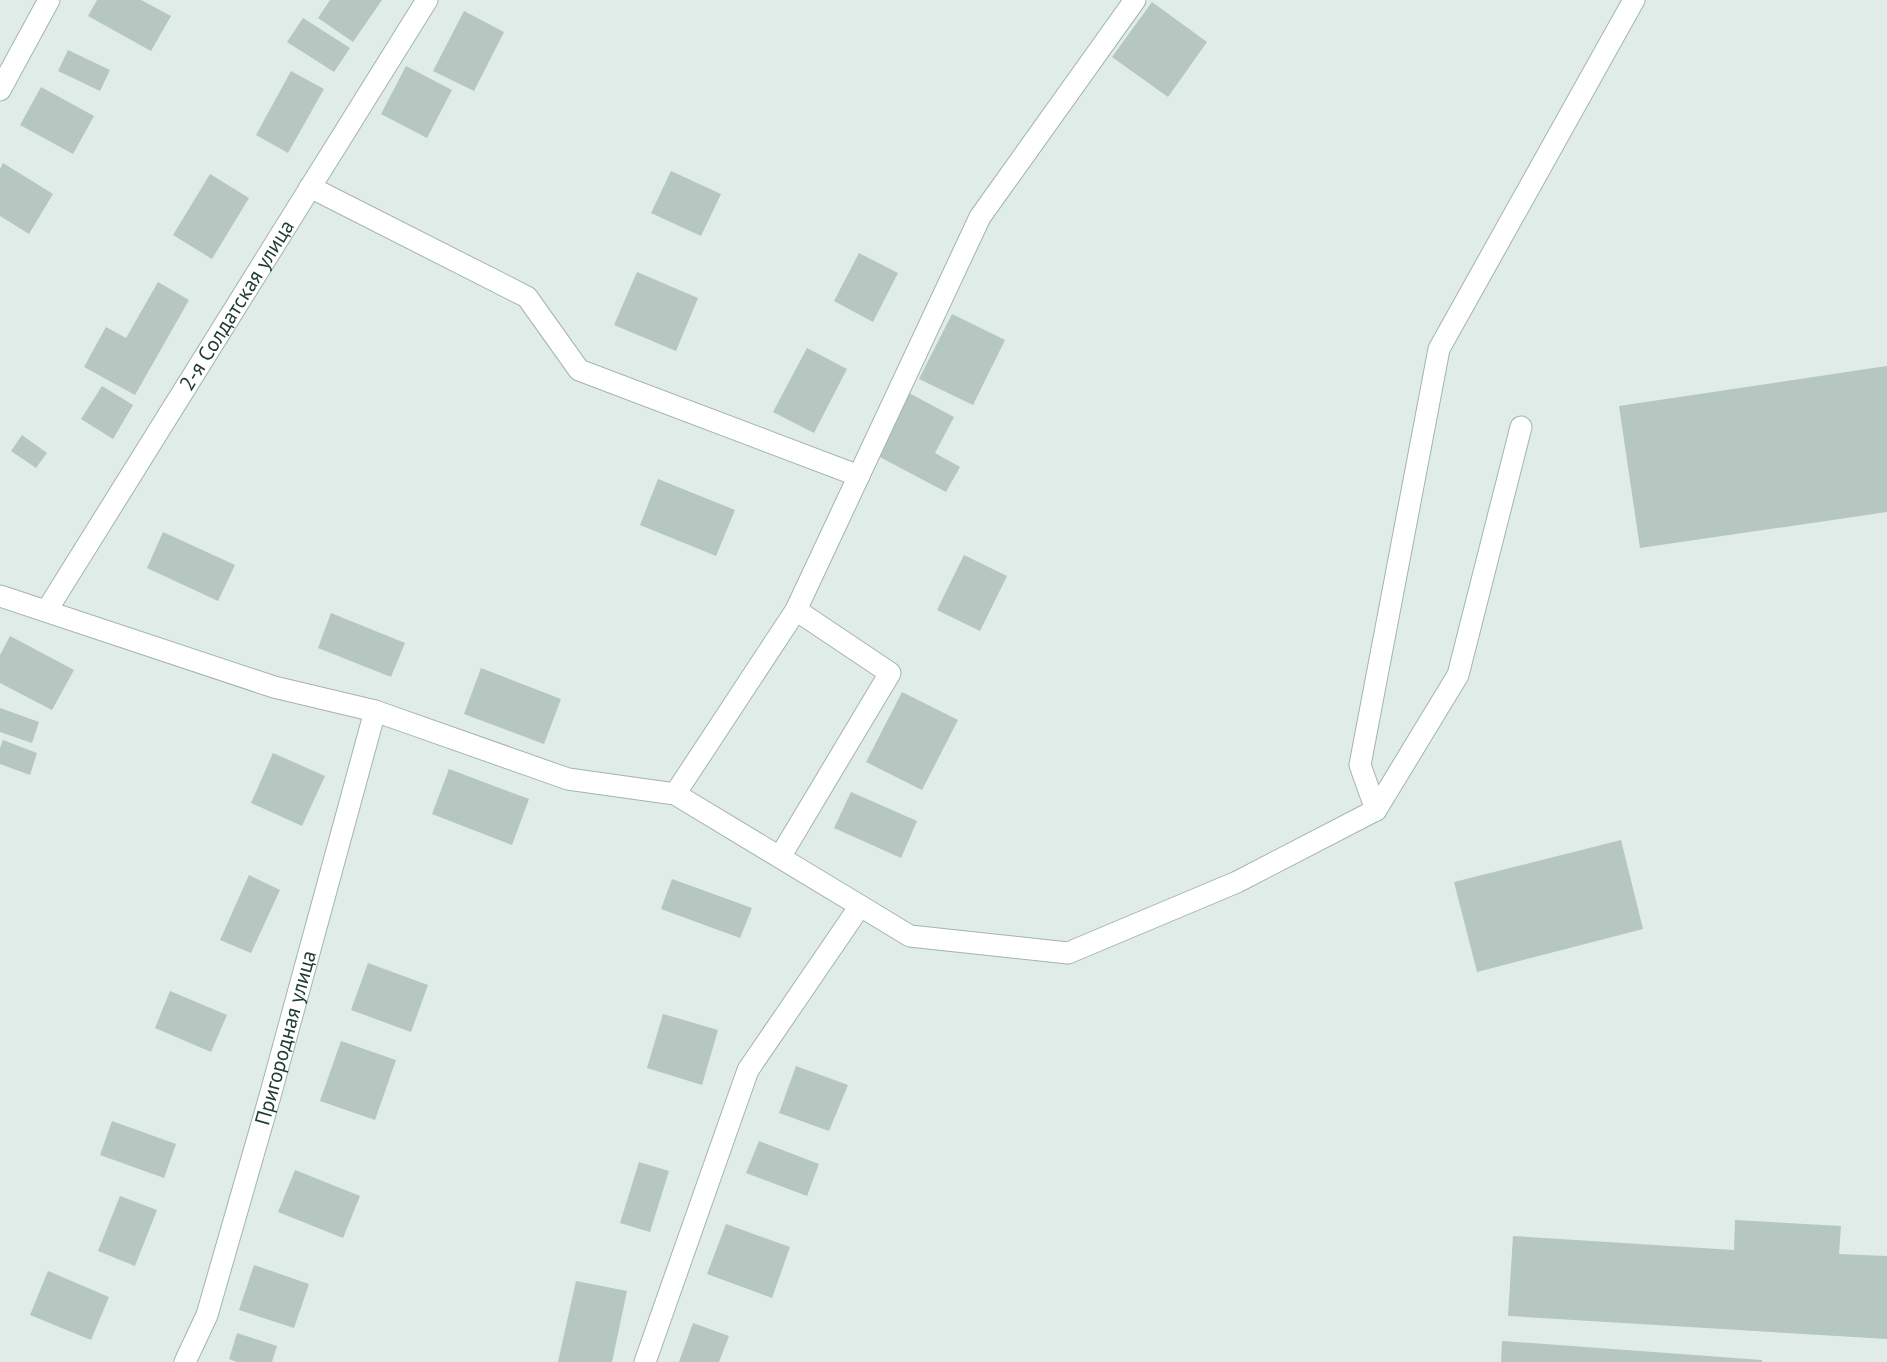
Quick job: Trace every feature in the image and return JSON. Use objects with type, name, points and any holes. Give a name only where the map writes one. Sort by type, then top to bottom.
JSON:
[{"type":"street","points":[[0,90],[49,0]]},
{"type":"street","name":"2-я Солдатская улица","points":[[47,610],[426,0]]},
{"type":"street","points":[[674,794],[796,610],[980,217],[1135,0]]},
{"type":"street","points":[[1376,810],[1360,765],[1438,349],[1634,0]]},
{"type":"street","points":[[310,187],[527,298],[579,370],[859,476]]},
{"type":"street","points":[[0,596],[274,687],[375,711],[568,779],[674,794],[910,936],[1068,953],[1237,882],[1376,810],[1458,675],[1521,427]]},
{"type":"street","points":[[780,857],[890,673],[796,610]]},
{"type":"street","name":"Пригородная улица","points":[[185,1362],[211,1302],[271,1096],[375,711]]},
{"type":"street","points":[[645,1362],[748,1070],[860,906]]},
{"type":"building","points":[[97,0],[141,0],[171,16],[151,51],[88,16]]},
{"type":"building","points":[[330,0],[382,0],[353,42],[318,18]]},
{"type":"building","points":[[1152,2],[1207,42],[1168,97],[1112,57]]},
{"type":"building","points":[[464,11],[504,32],[474,91],[433,71]]},
{"type":"building","points":[[303,18],[350,48],[334,72],[287,42]]},
{"type":"building","points":[[68,50],[110,70],[100,91],[58,71]]},
{"type":"building","points":[[406,66],[452,90],[427,138],[381,114]]},
{"type":"building","points":[[291,71],[324,89],[288,153],[256,135]]},
{"type":"building","points":[[41,87],[94,116],[73,154],[20,125]]},
{"type":"building","points":[[3,163],[53,194],[29,234],[0,216],[0,169]]},
{"type":"building","points":[[671,171],[721,194],[701,236],[651,213]]},
{"type":"building","points":[[210,174],[249,198],[212,259],[173,235]]},
{"type":"building","points":[[859,253],[898,273],[873,322],[834,301]]},
{"type":"building","points":[[637,272],[698,298],[676,351],[614,325]]},
{"type":"building","points":[[158,282],[189,300],[135,395],[84,367],[106,327],[126,338]]},
{"type":"building","points":[[952,314],[1005,340],[973,405],[919,379]]},
{"type":"building","points":[[807,348],[847,369],[814,433],[773,412]]},
{"type":"building","points":[[1887,366],[1887,512],[1640,548],[1619,406]]},
{"type":"building","points":[[102,386],[133,405],[113,439],[81,419]]},
{"type":"building","points":[[909,393],[954,417],[935,453],[960,467],[946,492],[876,455]]},
{"type":"building","points":[[22,435],[47,453],[36,468],[11,451]]},
{"type":"building","points":[[658,479],[735,510],[716,556],[640,525]]},
{"type":"building","points":[[163,532],[235,565],[218,601],[147,568]]},
{"type":"building","points":[[964,555],[1007,576],[980,631],[937,610]]},
{"type":"building","points":[[331,613],[405,643],[391,677],[318,648]]},
{"type":"building","points":[[10,636],[74,670],[52,710],[0,683],[0,655]]},
{"type":"building","points":[[481,668],[561,699],[544,744],[464,714]]},
{"type":"building","points":[[902,692],[958,720],[922,790],[866,762]]},
{"type":"building","points":[[0,708],[39,722],[32,743],[0,732]]},
{"type":"building","points":[[3,740],[37,753],[30,775],[0,764]]},
{"type":"building","points":[[273,753],[325,776],[302,826],[251,803]]},
{"type":"building","points":[[449,769],[529,799],[512,845],[432,814]]},
{"type":"building","points":[[851,792],[917,821],[901,858],[834,828]]},
{"type":"building","points":[[1621,840],[1643,929],[1477,972],[1454,882]]},
{"type":"building","points":[[249,875],[280,890],[251,953],[220,940]]},
{"type":"building","points":[[672,879],[752,908],[740,938],[661,909]]},
{"type":"building","points":[[368,963],[428,985],[411,1032],[351,1010]]},
{"type":"building","points":[[170,991],[227,1015],[211,1052],[155,1028]]},
{"type":"building","points":[[663,1014],[718,1030],[702,1085],[647,1068]]},
{"type":"building","points":[[341,1041],[396,1060],[375,1120],[320,1101]]},
{"type":"building","points":[[796,1066],[848,1085],[829,1131],[779,1113]]},
{"type":"building","points":[[112,1121],[176,1144],[164,1178],[100,1155]]},
{"type":"building","points":[[759,1141],[819,1164],[807,1196],[746,1173]]},
{"type":"building","points":[[639,1162],[669,1171],[650,1232],[620,1223]]},
{"type":"building","points":[[295,1170],[360,1196],[343,1238],[278,1212]]},
{"type":"building","points":[[120,1196],[157,1210],[135,1266],[98,1251]]},
{"type":"building","points":[[1735,1220],[1841,1226],[1839,1254],[1887,1256],[1887,1339],[1508,1316],[1513,1236],[1734,1250]]},
{"type":"building","points":[[726,1224],[790,1247],[772,1298],[707,1274]]},
{"type":"building","points":[[254,1265],[309,1284],[294,1328],[239,1310]]},
{"type":"building","points":[[48,1271],[109,1297],[91,1340],[30,1315]]},
{"type":"building","points":[[576,1281],[627,1291],[612,1362],[558,1362]]},
{"type":"building","points":[[693,1323],[729,1336],[719,1362],[679,1362]]},
{"type":"building","points":[[237,1333],[277,1346],[272,1362],[237,1362],[229,1359]]},
{"type":"building","points":[[1502,1341],[1762,1360],[1762,1362],[1501,1362]]}]
